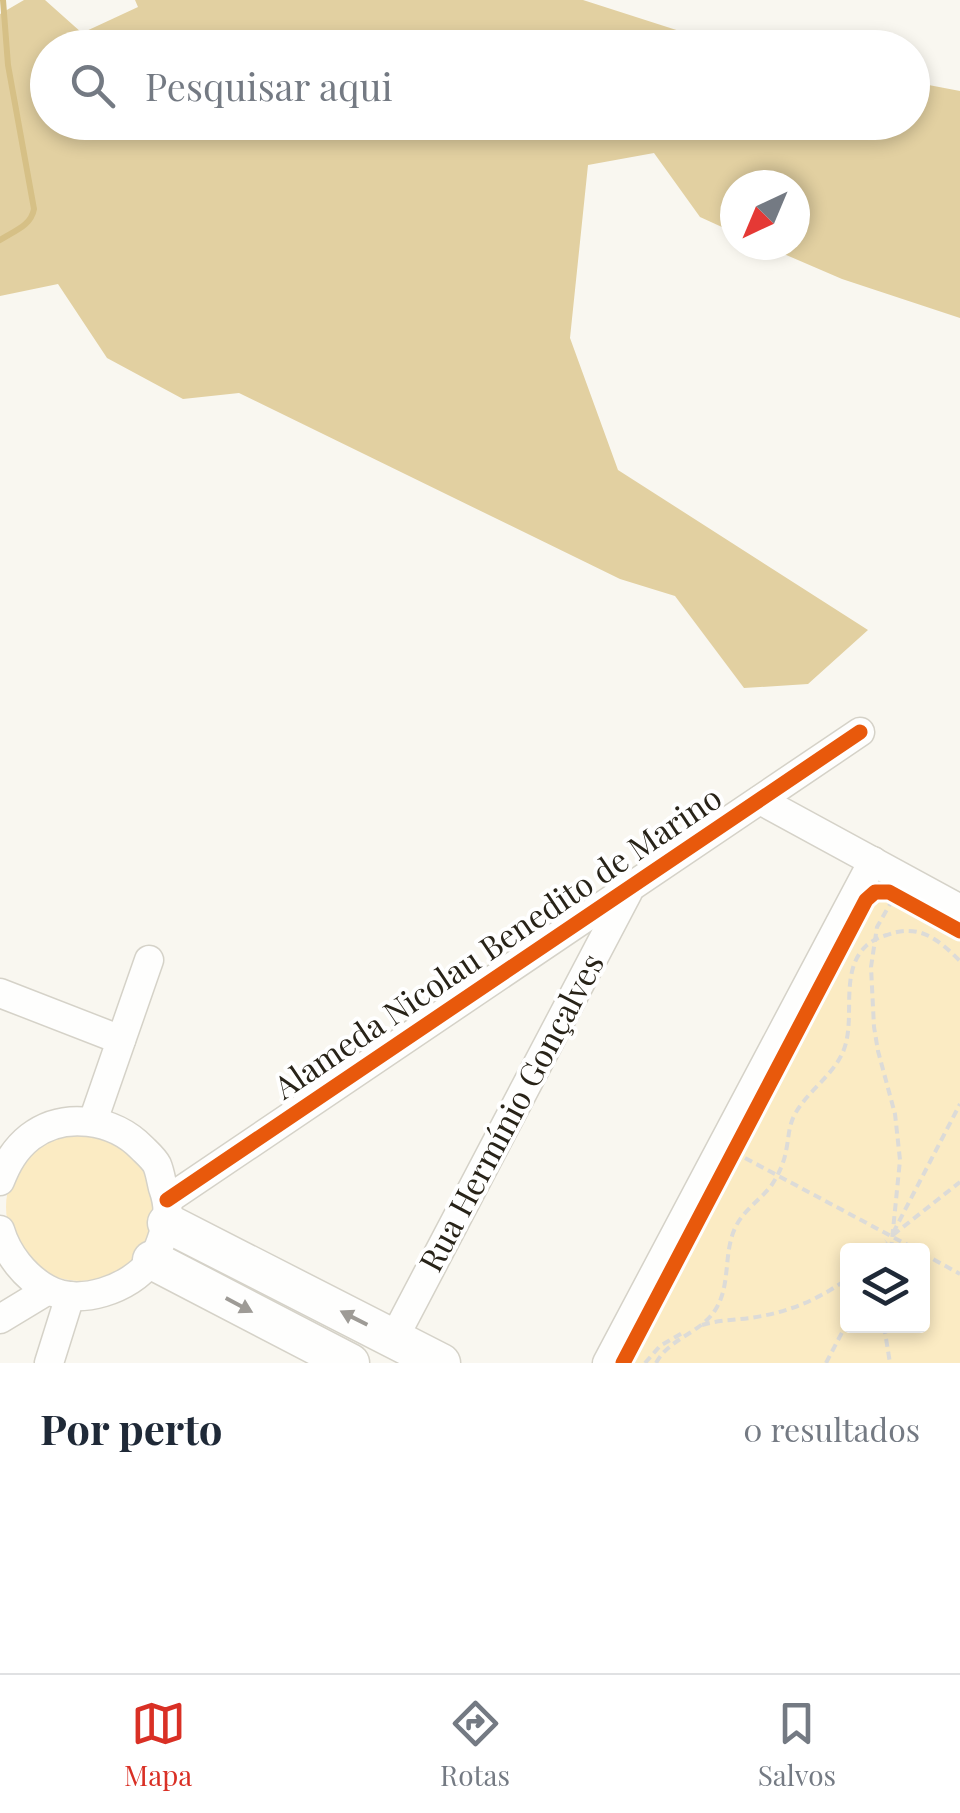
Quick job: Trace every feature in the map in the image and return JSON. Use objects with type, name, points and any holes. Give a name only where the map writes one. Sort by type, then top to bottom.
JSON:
[{"type":"street","name":"Alameda Nicolau Benedito de Marino","points":[[167,1212],[630,887],[860,732]]},
{"type":"street","points":[[760,800],[960,909]]},
{"type":"street","points":[[607,1363],[873,861]]},
{"type":"street","name":"Rua Hermínio Gonçalves","points":[[394,1338],[630,887]]},
{"type":"street","points":[[93,1121],[149,960]]},
{"type":"street","points":[[0,994],[121,1040]]},
{"type":"street","points":[[0,1181],[10,1158],[32,1135],[61,1122],[93,1121],[129,1134],[156,1162],[167,1212],[152,1260],[127,1283],[95,1294],[59,1293],[0,1319]]},
{"type":"street","points":[[167,1212],[441,1363]]},
{"type":"street","points":[[0,1230],[5,1246],[22,1269],[59,1293]]},
{"type":"street","points":[[152,1260],[350,1363]]},
{"type":"street","points":[[49,1363],[59,1293]]},
{"type":"path","points":[[890,1243],[900,1160],[872,1015],[871,967],[887,893],[911,904]]},
{"type":"path","points":[[656,1363],[670,1345],[714,1313],[724,1289],[735,1228],[770,1188],[786,1156],[788,1131],[797,1111],[841,1056],[850,1019],[850,976],[860,954],[875,940],[899,931],[917,931],[931,936],[960,961]]},
{"type":"path","points":[[891,1237],[960,1104]]},
{"type":"path","points":[[733,1152],[903,1243]]},
{"type":"path","points":[[884,1243],[960,1182]]},
{"type":"path","points":[[930,1258],[960,1274]]},
{"type":"path","points":[[646,1363],[660,1346],[702,1325],[793,1308],[840,1284]]},
{"type":"path","points":[[826,1363],[842,1333]]},
{"type":"path","points":[[885,1333],[890,1363]]},
{"type":"shaded area","points":[[24,0],[45,0],[79,30],[30,30],[30,140],[930,140],[930,85],[960,91],[960,318],[842,279],[798,260],[810,260],[810,170],[720,170],[720,226],[700,217],[654,153],[588,165],[570,338],[618,470],[868,630],[808,684],[744,688],[675,596],[620,579],[239,393],[183,399],[107,358],[58,284],[0,296],[0,14]]},
{"type":"shaded area","points":[[135,0],[583,0],[676,30],[88,30],[138,7]]},
{"type":"shaded area","points":[[874,888],[960,934],[960,1363],[622,1363]]},
{"type":"shaded area","points":[[80,1133],[108,1139],[132,1155],[148,1179],[154,1207],[148,1235],[132,1259],[108,1275],[80,1281],[52,1275],[28,1259],[12,1235],[6,1207],[12,1179],[28,1155],[52,1139]]},
{"type":"waterway","points":[[0,240],[26,224],[34,209],[8,65],[3,0]]},
{"type":"cycle path","points":[[167,1200],[860,732]]},
{"type":"cycle path","points":[[623,1363],[866,900],[875,892],[889,892],[960,931]]}]
